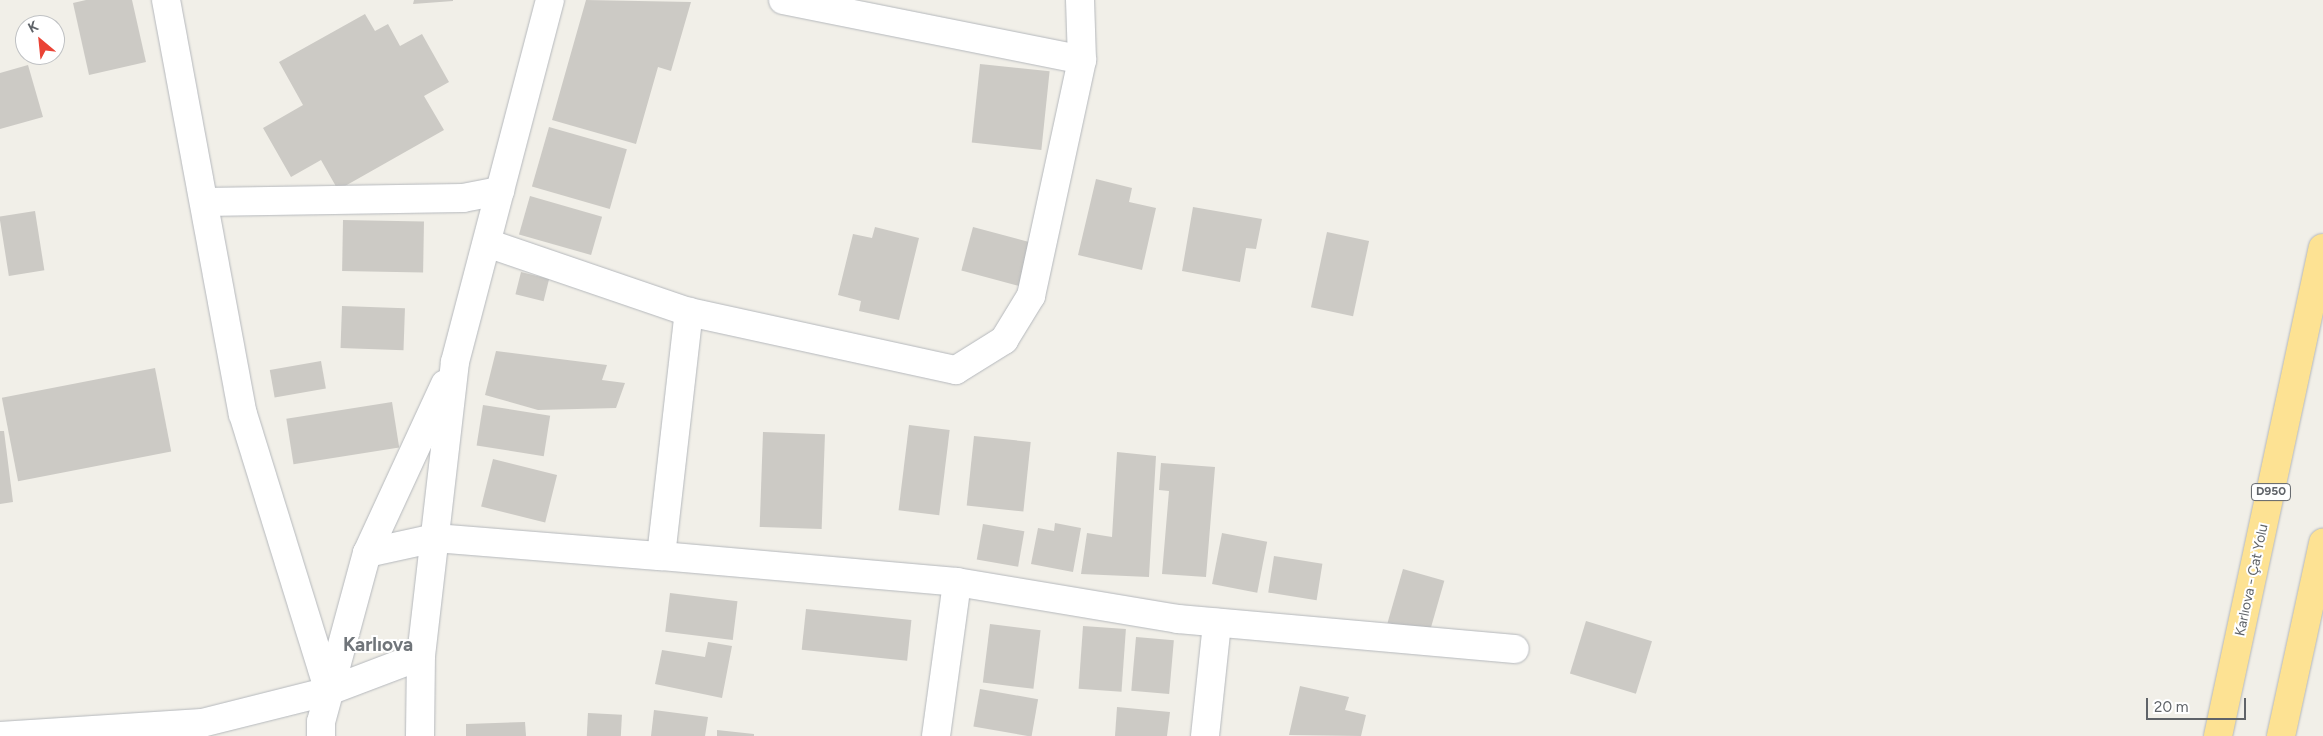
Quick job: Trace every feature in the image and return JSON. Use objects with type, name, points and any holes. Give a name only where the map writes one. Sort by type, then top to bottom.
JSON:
[{"type":"highway","name":"Karlıova - Çat Yolu","points":[[2218,736],[2323,248]]},
{"type":"highway","points":[[2281,736],[2323,544]]},
{"type":"street","points":[[166,0],[243,414],[329,691]]},
{"type":"street","points":[[420,736],[422,656],[455,362],[550,0]]},
{"type":"street","points":[[783,0],[1082,60]]},
{"type":"street","points":[[486,243],[688,312],[956,370],[989,352],[1015,326],[1031,296],[1082,60],[1080,0]]},
{"type":"street","points":[[204,202],[463,198],[500,191]]},
{"type":"street","points":[[661,556],[688,312]]},
{"type":"street","points":[[321,736],[329,691],[367,553],[455,362]]},
{"type":"street","points":[[367,553],[435,538],[661,556],[957,582],[1217,623],[1515,649]]},
{"type":"street","points":[[936,736],[957,582]]},
{"type":"street","points":[[1205,736],[1217,623]]},
{"type":"street","points":[[0,736],[202,724],[329,691],[422,656]]},
{"type":"building","points":[[86,0],[132,0],[146,62],[89,75],[73,3]]},
{"type":"building","points":[[414,0],[453,0],[453,1],[413,4]]},
{"type":"building","points":[[586,0],[691,2],[671,71],[658,67],[636,144],[552,120]]},
{"type":"building","points":[[365,14],[375,31],[388,24],[400,46],[422,34],[449,82],[424,96],[444,130],[338,190],[321,160],[291,177],[263,128],[303,105],[279,62]]},
{"type":"building","points":[[980,64],[1050,71],[1041,150],[972,143]]},
{"type":"building","points":[[28,65],[43,117],[0,129],[0,73]]},
{"type":"building","points":[[549,127],[627,149],[610,209],[532,187]]},
{"type":"building","points":[[1096,179],[1132,188],[1129,202],[1156,208],[1142,270],[1078,255]]},
{"type":"building","points":[[530,196],[602,217],[591,255],[519,234]]},
{"type":"building","points":[[1193,207],[1262,219],[1256,249],[1246,248],[1240,282],[1182,271]]},
{"type":"building","points":[[35,211],[44,270],[9,276],[0,217]]},
{"type":"building","points":[[343,220],[424,221],[423,272],[342,271]]},
{"type":"building","points":[[875,227],[919,238],[899,320],[859,311],[861,301],[838,295],[853,234],[872,238]]},
{"type":"building","points":[[973,227],[1031,243],[1019,286],[961,270]]},
{"type":"building","points":[[1327,232],[1369,241],[1353,316],[1311,307]]},
{"type":"building","points":[[521,272],[549,279],[544,301],[515,294]]},
{"type":"building","points":[[342,306],[405,308],[403,350],[341,348]]},
{"type":"building","points":[[496,351],[607,365],[602,380],[625,383],[616,408],[538,410],[485,395]]},
{"type":"building","points":[[321,361],[326,389],[275,398],[270,370]]},
{"type":"building","points":[[155,368],[171,451],[18,481],[2,398]]},
{"type":"building","points":[[392,402],[399,447],[294,464],[286,419]]},
{"type":"building","points":[[483,405],[550,416],[544,456],[477,445]]},
{"type":"building","points":[[909,425],[950,430],[939,515],[899,510]]},
{"type":"building","points":[[0,431],[4,431],[13,502],[0,504]]},
{"type":"building","points":[[763,432],[825,434],[822,529],[760,527]]},
{"type":"building","points":[[974,436],[1031,442],[1023,512],[967,506]]},
{"type":"building","points":[[1117,452],[1156,456],[1149,577],[1081,574],[1087,533],[1112,537]]},
{"type":"building","points":[[493,459],[557,475],[545,523],[481,507]]},
{"type":"building","points":[[1161,463],[1215,467],[1206,577],[1162,574],[1169,491],[1159,490]]},
{"type":"building","points":[[1055,523],[1081,528],[1073,572],[1031,564],[1038,528],[1054,531]]},
{"type":"building","points":[[983,524],[1024,531],[1018,567],[977,559]]},
{"type":"building","points":[[1222,533],[1267,542],[1257,593],[1212,584]]},
{"type":"building","points":[[1274,556],[1322,564],[1317,600],[1268,593]]},
{"type":"building","points":[[1403,569],[1444,581],[1429,635],[1388,623]]},
{"type":"building","points":[[670,593],[737,601],[733,640],[665,632]]},
{"type":"building","points":[[806,609],[911,620],[907,661],[802,650]]},
{"type":"building","points":[[1586,621],[1652,641],[1636,694],[1570,674]]},
{"type":"building","points":[[990,624],[1041,630],[1033,689],[983,683]]},
{"type":"building","points":[[1083,626],[1126,629],[1122,692],[1079,689]]},
{"type":"building","points":[[1136,637],[1174,640],[1169,694],[1131,691]]},
{"type":"building","points":[[708,642],[732,646],[722,698],[655,684],[662,650],[705,657]]},
{"type":"building","points":[[1300,686],[1349,697],[1345,710],[1366,715],[1361,736],[1289,735]]},
{"type":"building","points":[[980,689],[1038,699],[1032,736],[973,726]]},
{"type":"building","points":[[1117,707],[1170,712],[1167,736],[1115,736]]},
{"type":"building","points":[[654,710],[708,717],[705,736],[651,736]]},
{"type":"building","points":[[588,713],[622,715],[621,736],[587,736]]},
{"type":"building","points":[[525,722],[526,736],[466,736],[466,724]]},
{"type":"building","points":[[717,730],[754,734],[754,736],[717,736]]},
{"type":"district","name":"Karlıova","points":[[378,645]]}]
